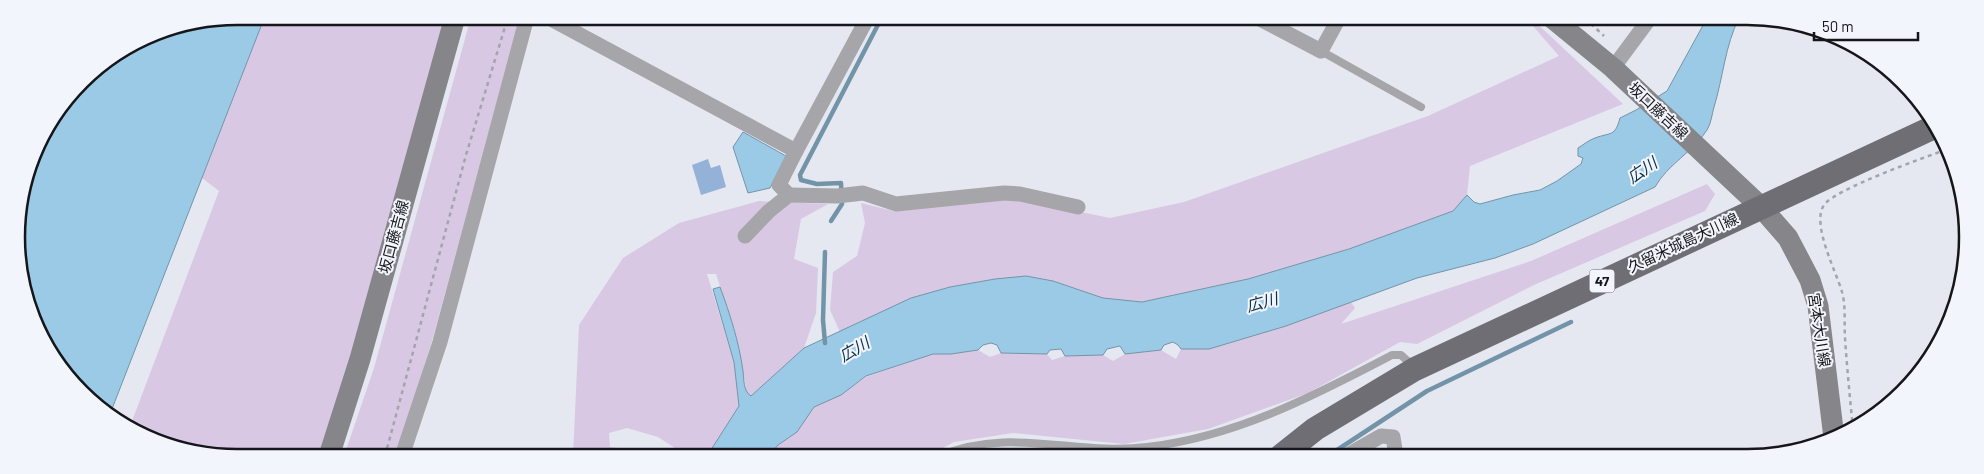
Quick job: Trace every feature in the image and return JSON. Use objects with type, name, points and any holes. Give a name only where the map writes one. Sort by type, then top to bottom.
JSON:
[{"type":"main road","name":"坂口藤吉線","points":[[331,449],[360,359],[453,25]]},
{"type":"main road","name":"坂口藤吉線","points":[[1560,25],[1616,71],[1761,207]]},
{"type":"main road","name":"久留米城島大川線","points":[[1290,449],[1315,429],[1415,369],[1930,129]]},
{"type":"main road","name":"宮本大川線","points":[[1761,207],[1788,238],[1810,280],[1818,306],[1833,431]]},
{"type":"street","points":[[404,449],[440,342],[525,25]]},
{"type":"street","points":[[563,25],[796,151]]},
{"type":"street","points":[[789,195],[779,185],[864,25]]},
{"type":"street","points":[[1271,25],[1321,51],[1335,25]]},
{"type":"street","points":[[1616,71],[1646,25]]},
{"type":"street","points":[[745,236],[769,211],[789,195],[842,196],[863,193],[896,204],[1004,193],[1020,194],[1078,207]]},
{"type":"street","points":[[1358,449],[1381,436],[1393,437],[1395,449]]},
{"type":"lane","points":[[1321,51],[1421,107]]},
{"type":"lane","points":[[957,449],[1008,441],[1112,448],[1147,448],[1213,435],[1272,414],[1334,386],[1392,355],[1401,355],[1415,369]]},
{"type":"path","points":[[387,449],[466,155],[506,25]]},
{"type":"path","points":[[1852,421],[1843,294],[1829,256],[1819,217],[1825,204],[1839,195],[1879,175],[1941,152]]},
{"type":"shaded area","points":[[262,25],[444,25],[343,387],[323,449],[223,449],[209,447],[169,438],[132,421],[219,191],[202,178]]},
{"type":"shaded area","points":[[469,25],[518,25],[434,334],[399,449],[346,449],[374,368]]},
{"type":"shaded area","points":[[1532,25],[1538,25],[1623,104],[1470,166],[1467,195],[1454,211],[1349,249],[1248,279],[1142,302],[1103,298],[1053,281],[995,279],[950,287],[911,298],[840,332],[830,310],[833,272],[857,256],[865,223],[861,203],[893,211],[1009,197],[1110,218],[1184,202],[1428,116],[1559,56]]},
{"type":"shaded area","points":[[1707,184],[1715,194],[1705,211],[1534,285],[1417,344],[1400,342],[1308,393],[1208,429],[1124,444],[1013,433],[954,442],[941,449],[775,449],[797,432],[814,407],[841,395],[866,377],[933,354],[951,354],[978,350],[990,357],[1001,353],[1047,354],[1052,360],[1065,356],[1103,355],[1113,361],[1125,354],[1161,350],[1176,359],[1181,349],[1209,349],[1286,326],[1350,301],[1355,308],[1341,324],[1531,261]]},
{"type":"shaded area","points":[[759,201],[828,204],[801,219],[794,259],[818,268],[816,313],[804,348],[751,396],[747,393],[734,329],[716,274],[707,274],[734,362],[739,406],[711,449],[676,449],[658,437],[627,428],[609,433],[610,447],[621,449],[573,449],[579,325],[623,258],[679,223]]},
{"type":"water","points":[[223,25],[261,25],[112,408],[87,387],[61,355],[41,318],[32,292],[25,251],[25,223],[32,182],[41,156],[53,131],[78,97],[97,78],[131,53],[156,41],[182,32]]},
{"type":"water","name":"広川","points":[[1703,25],[1736,25],[1727,51],[1710,122],[1707,130],[1695,145],[1667,171],[1655,187],[1533,244],[1495,258],[1417,278],[1286,326],[1209,349],[1181,349],[1173,342],[1164,345],[1161,350],[1125,354],[1120,346],[1107,349],[1103,355],[1065,356],[1061,349],[1050,350],[1047,354],[1001,353],[997,345],[991,343],[983,345],[978,350],[951,354],[933,354],[866,376],[841,395],[814,407],[797,432],[775,449],[711,449],[739,406],[734,362],[713,289],[720,287],[724,297],[739,349],[745,388],[751,396],[804,348],[911,298],[950,287],[1026,276],[1053,281],[1103,298],[1142,302],[1248,279],[1349,249],[1453,211],[1467,195],[1474,202],[1480,204],[1540,190],[1557,181],[1581,164],[1583,158],[1578,156],[1578,148],[1593,139],[1612,133],[1620,118],[1667,91]]},
{"type":"water","points":[[743,132],[786,156],[770,188],[748,193],[733,147]]},
{"type":"building","points":[[708,159],[711,168],[720,165],[726,187],[701,195],[692,165]]},
{"type":"waterway","points":[[831,221],[842,204],[841,183],[817,184],[801,180],[800,175],[878,25]]},
{"type":"waterway","points":[[825,252],[823,320],[825,343]]},
{"type":"waterway","points":[[1339,449],[1427,391],[1571,322]]}]
